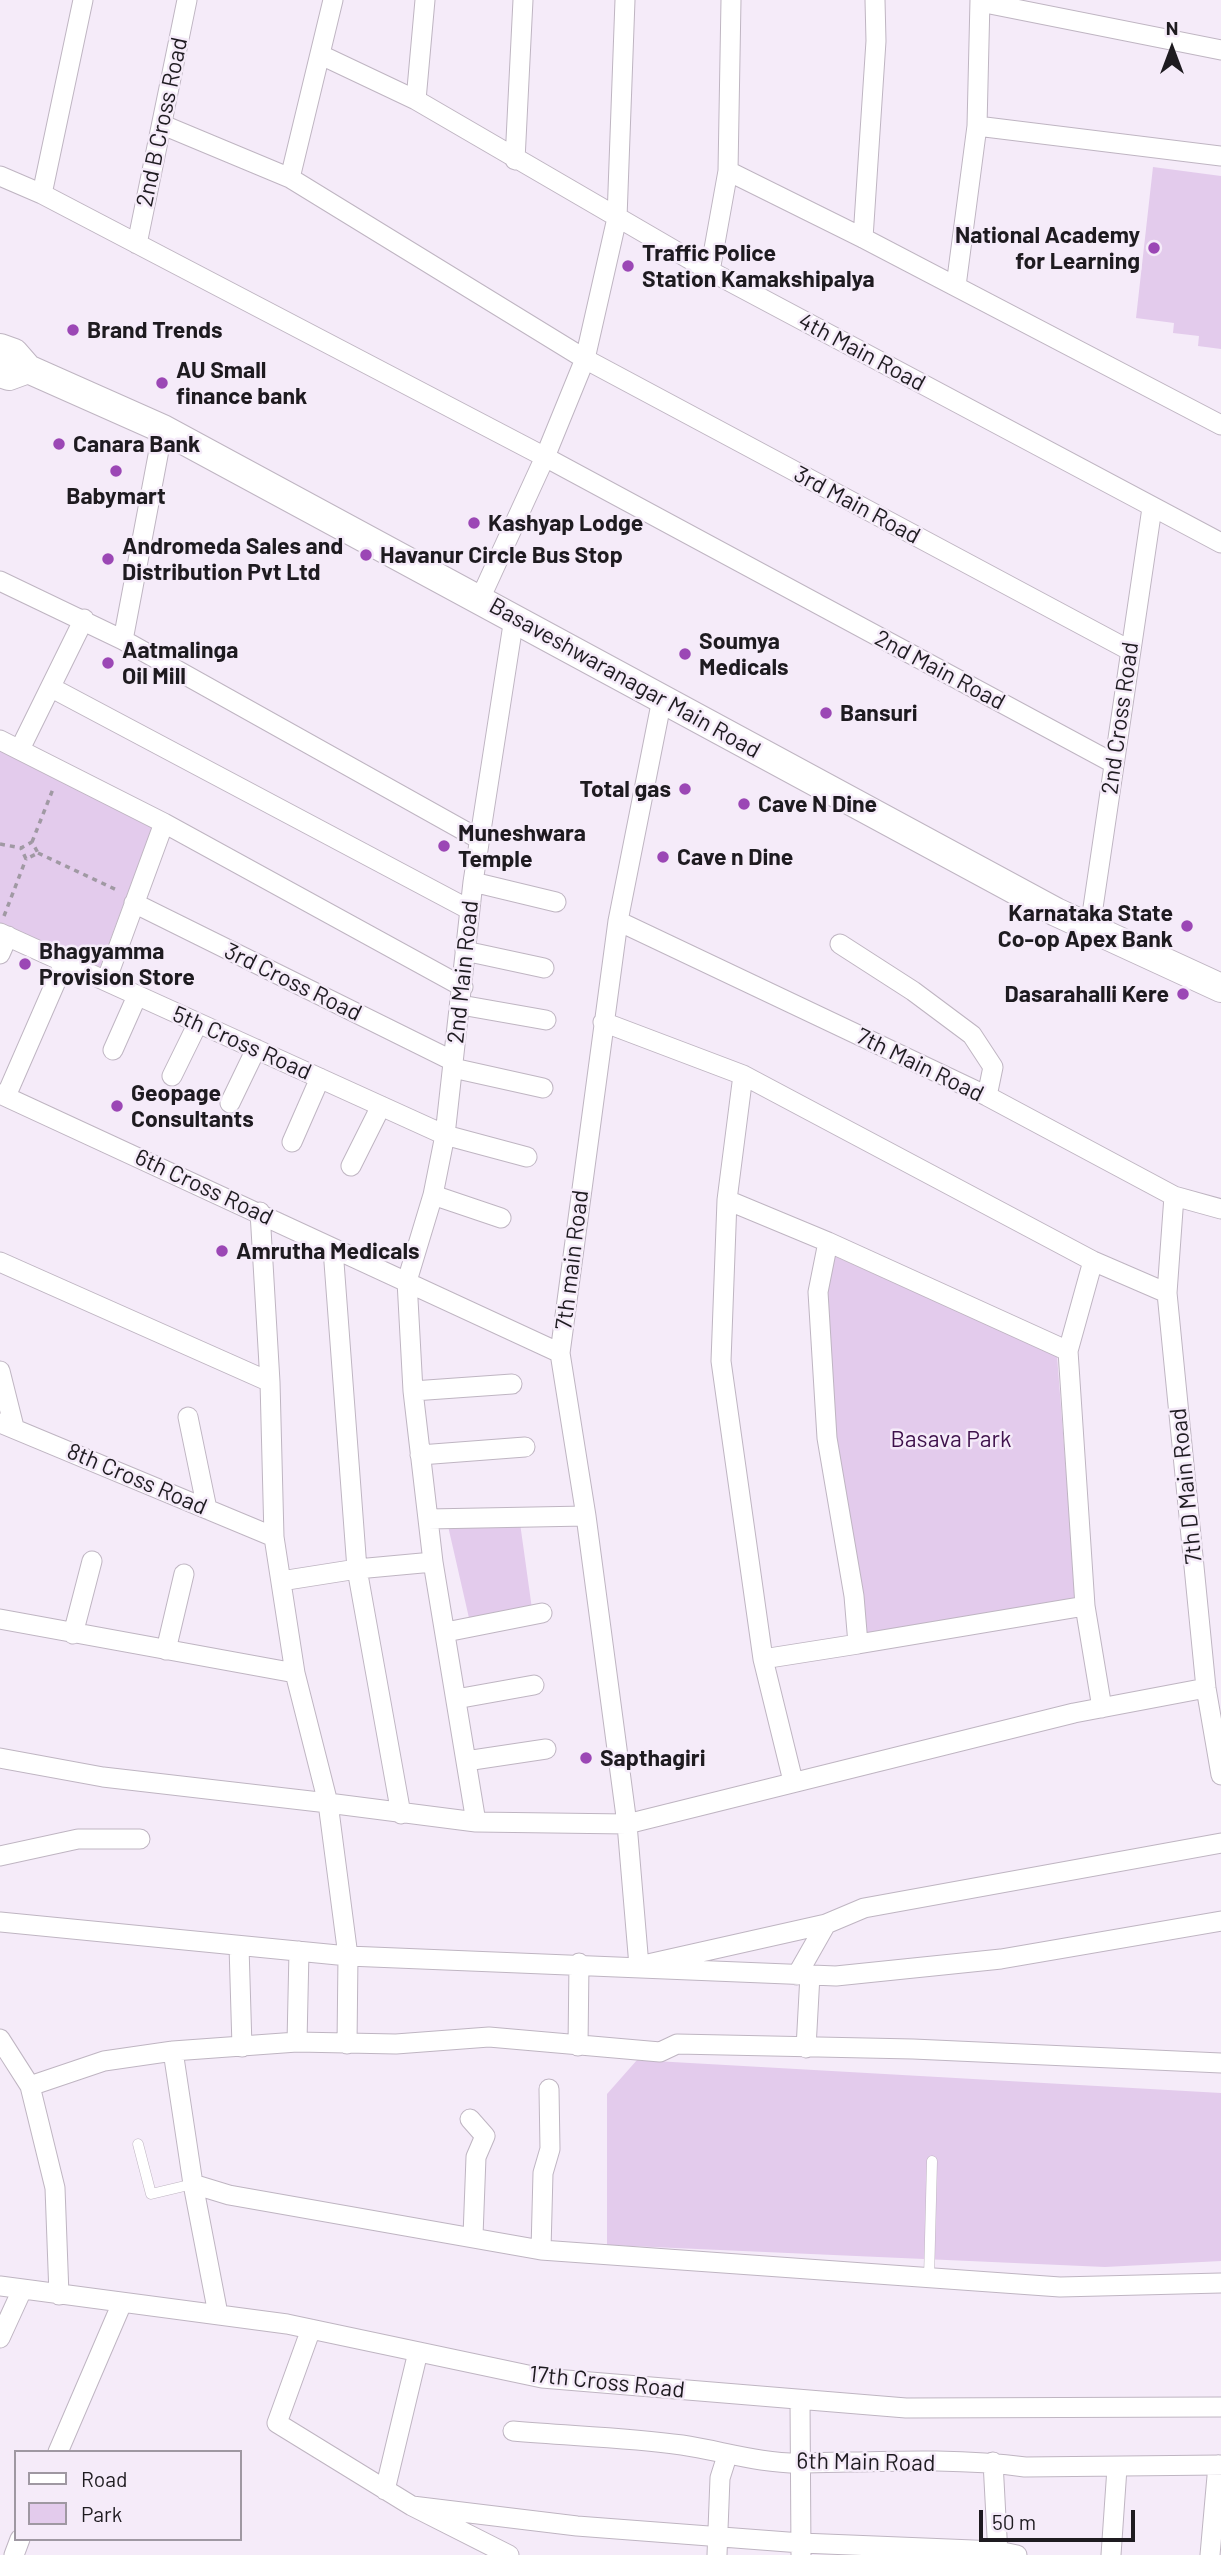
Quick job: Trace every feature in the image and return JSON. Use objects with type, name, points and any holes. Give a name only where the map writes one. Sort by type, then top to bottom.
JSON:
[{"type":"main road","name":"Basaveshwaranagar Main Road","points":[[0,348],[14,353],[28,369],[163,429],[1090,928],[1221,988]]},
{"type":"main road","points":[[0,373],[9,376],[28,369]]},
{"type":"street","points":[[42,194],[83,0]]},
{"type":"street","name":"2nd B Cross Road","points":[[137,244],[187,0]]},
{"type":"street","points":[[290,178],[333,0]]},
{"type":"street","points":[[416,100],[425,0]]},
{"type":"street","points":[[516,160],[523,0]]},
{"type":"street","points":[[480,599],[545,457],[585,359],[617,218],[625,0]]},
{"type":"street","points":[[710,271],[728,172],[731,0]]},
{"type":"street","points":[[863,238],[876,41],[875,0]]},
{"type":"street","points":[[956,286],[977,126],[980,1],[1221,50]]},
{"type":"street","name":"4th Main Road","points":[[321,55],[416,100],[710,271],[1221,543]]},
{"type":"street","name":"3rd Main Road","points":[[163,125],[290,178],[585,359],[1129,650]]},
{"type":"street","points":[[977,126],[1221,156]]},
{"type":"street","points":[[728,172],[863,238],[1221,425]]},
{"type":"street","name":"2nd Main Road","points":[[0,176],[42,194],[545,457],[1113,763]]},
{"type":"street","points":[[123,640],[163,429]]},
{"type":"street","name":"2nd Cross Road","points":[[1090,928],[1152,508]]},
{"type":"street","points":[[0,581],[123,640],[479,839]]},
{"type":"street","name":"2nd Main Road","points":[[407,1281],[433,1195],[445,1135],[473,882],[514,618]]},
{"type":"street","points":[[20,749],[84,619]]},
{"type":"street","points":[[52,688],[470,909]]},
{"type":"street","name":"7th main Road","points":[[639,1966],[627,1824],[586,1516],[560,1353],[618,921],[663,699]]},
{"type":"street","points":[[0,740],[164,823],[462,996],[546,1020]]},
{"type":"street","points":[[106,981],[164,823]]},
{"type":"street","points":[[473,882],[556,902]]},
{"type":"street","name":"3rd Cross Road","points":[[134,901],[453,1065],[542,1088]]},
{"type":"street","name":"7th Main Road","points":[[618,921],[987,1096],[1174,1196],[1221,1209]]},
{"type":"street","name":"5th Cross Road","points":[[2,937],[106,981],[445,1135],[527,1157]]},
{"type":"street","points":[[840,944],[912,991],[972,1035],[993,1067],[987,1096]]},
{"type":"street","points":[[466,951],[544,968]]},
{"type":"street","points":[[3,1095],[64,963]]},
{"type":"street","points":[[113,1050],[137,996]]},
{"type":"street","points":[[603,1022],[743,1074],[1093,1261],[1167,1293]]},
{"type":"street","points":[[172,1076],[198,1023]]},
{"type":"street","points":[[230,1103],[256,1049]]},
{"type":"street","points":[[743,1074],[727,1200],[721,1361],[763,1659],[793,1781]]},
{"type":"street","points":[[292,1142],[320,1078]]},
{"type":"street","name":"6th Cross Road","points":[[3,1095],[560,1353]]},
{"type":"street","points":[[351,1166],[381,1106]]},
{"type":"street","points":[[433,1195],[501,1218]]},
{"type":"street","name":"7th D Main Road","points":[[1174,1196],[1167,1293],[1206,1688],[1221,1774]]},
{"type":"street","points":[[727,1200],[828,1242],[1068,1351]]},
{"type":"street","points":[[260,1212],[270,1382],[274,1537],[295,1673],[328,1803],[348,1956],[347,2044]]},
{"type":"street","points":[[828,1242],[818,1292],[827,1438],[854,1595],[858,1644]]},
{"type":"street","points":[[333,1249],[357,1569],[401,1814]]},
{"type":"street","points":[[1093,1261],[1068,1351],[1085,1606],[1102,1708]]},
{"type":"street","points":[[0,1262],[270,1382]]},
{"type":"street","points":[[407,1281],[419,1455],[433,1562],[476,1822]]},
{"type":"street","points":[[0,1371],[7,1425]]},
{"type":"street","points":[[414,1391],[512,1384]]},
{"type":"street","points":[[188,1417],[207,1509]]},
{"type":"street","name":"8th Cross Road","points":[[7,1425],[274,1537]]},
{"type":"street","points":[[419,1455],[525,1447]]},
{"type":"street","points":[[428,1519],[586,1516]]},
{"type":"street","points":[[73,1634],[92,1561]]},
{"type":"street","points":[[281,1581],[357,1569],[433,1562]]},
{"type":"street","points":[[166,1650],[184,1574]]},
{"type":"street","points":[[763,1659],[1085,1606]]},
{"type":"street","points":[[446,1632],[542,1613]]},
{"type":"street","points":[[0,1619],[295,1673]]},
{"type":"street","points":[[456,1699],[534,1685]]},
{"type":"street","points":[[0,1758],[103,1777],[476,1822],[627,1824],[793,1781],[1102,1708],[1206,1688]]},
{"type":"street","points":[[466,1761],[546,1749]]},
{"type":"street","points":[[0,1856],[78,1839],[140,1839]]},
{"type":"street","points":[[639,1966],[826,1924],[863,1908],[1221,1843]]},
{"type":"street","points":[[0,1922],[348,1956],[579,1963],[836,1976],[1001,1959],[1221,1920]]},
{"type":"street","points":[[806,2048],[803,1975],[826,1924]]},
{"type":"street","points":[[239,1946],[242,2047]]},
{"type":"street","points":[[297,2042],[299,1951]]},
{"type":"street","points":[[578,2046],[579,1963]]},
{"type":"street","points":[[30,2086],[104,2061],[173,2051],[297,2042],[347,2044],[489,2037],[660,2052],[677,2044],[913,2049],[1221,2063]]},
{"type":"street","points":[[0,2039],[30,2086],[55,2188],[59,2295]]},
{"type":"street","points":[[173,2051],[193,2184],[218,2314]]},
{"type":"street","points":[[541,2250],[543,2173],[550,2149],[549,2089]]},
{"type":"street","points":[[470,2119],[485,2136],[476,2157],[473,2236]]},
{"type":"street","points":[[193,2184],[229,2195],[541,2250],[1060,2287],[1221,2283]]},
{"type":"street","name":"17th Cross Road","points":[[0,2286],[218,2314],[311,2329],[542,2378],[906,2408],[1221,2407]]},
{"type":"street","points":[[0,2338],[23,2290]]},
{"type":"street","points":[[59,2450],[122,2303]]},
{"type":"street","points":[[311,2329],[277,2423],[412,2506],[509,2555]]},
{"type":"street","points":[[385,2490],[418,2352]]},
{"type":"street","points":[[800,2400],[803,2463],[801,2549]]},
{"type":"street","name":"6th Main Road","points":[[513,2431],[683,2445],[727,2456],[803,2463],[849,2460],[878,2464],[993,2462],[1025,2467],[1117,2468],[1219,2465]]},
{"type":"street","points":[[717,2545],[720,2478],[727,2456]]},
{"type":"street","points":[[993,2462],[998,2553]]},
{"type":"street","points":[[1210,2555],[1219,2465]]},
{"type":"street","points":[[1111,2555],[1117,2468]]},
{"type":"street","points":[[412,2506],[717,2545],[1017,2555]]},
{"type":"lane","points":[[138,2144],[151,2194],[193,2184]]},
{"type":"lane","points":[[929,2278],[932,2161]]},
{"type":"path","points":[[0,844],[21,848],[32,842],[60,770]]},
{"type":"path","points":[[32,842],[38,853],[134,901]]},
{"type":"path","points":[[2,937],[26,859],[21,848]]},
{"type":"path","points":[[26,859],[38,853]]},
{"type":"green space","points":[[1153,167],[1221,176],[1221,349],[1198,346],[1199,336],[1173,333],[1174,323],[1136,318]]},
{"type":"green space","points":[[0,749],[153,825],[100,967],[0,925]]},
{"type":"green space","name":"Basava Park","points":[[832,1255],[1057,1356],[1076,1599],[866,1637],[836,1433],[822,1292]]},
{"type":"green space","points":[[520,1523],[532,1609],[469,1618],[448,1526]]},
{"type":"green space","points":[[637,2060],[1221,2093],[1221,2261],[1105,2267],[607,2245],[607,2094]]},
{"type":"place","name":"National Academy for Learning","points":[[1154,248]]},
{"type":"place","name":"Traffic Police Station Kamakshipalya","points":[[628,266]]},
{"type":"place","name":"Brand Trends","points":[[73,330]]},
{"type":"place","name":"AU Small finance bank","points":[[162,383]]},
{"type":"place","name":"Canara Bank","points":[[59,444]]},
{"type":"place","name":"Babymart","points":[[116,471]]},
{"type":"place","name":"Kashyap Lodge","points":[[474,523]]},
{"type":"place","name":"Havanur Circle Bus Stop","points":[[366,555]]},
{"type":"place","name":"Andromeda Sales and Distribution Pvt Ltd","points":[[108,559]]},
{"type":"place","name":"Soumya Medicals","points":[[685,654]]},
{"type":"place","name":"Aatmalinga Oil Mill","points":[[108,663]]},
{"type":"place","name":"Bansuri","points":[[826,713]]},
{"type":"place","name":"Total gas","points":[[685,789]]},
{"type":"place","name":"Cave N Dine","points":[[744,804]]},
{"type":"place","name":"Muneshwara Temple","points":[[444,846]]},
{"type":"place","name":"Cave n Dine","points":[[663,857]]},
{"type":"place","name":"Karnataka State Co-op Apex Bank","points":[[1187,926]]},
{"type":"place","name":"Bhagyamma Provision Store","points":[[25,964]]},
{"type":"place","name":"Dasarahalli Kere","points":[[1183,994]]},
{"type":"place","name":"Geopage Consultants","points":[[117,1106]]},
{"type":"place","name":"Amrutha Medicals","points":[[222,1251]]},
{"type":"place","name":"Sapthagiri","points":[[586,1758]]}]
